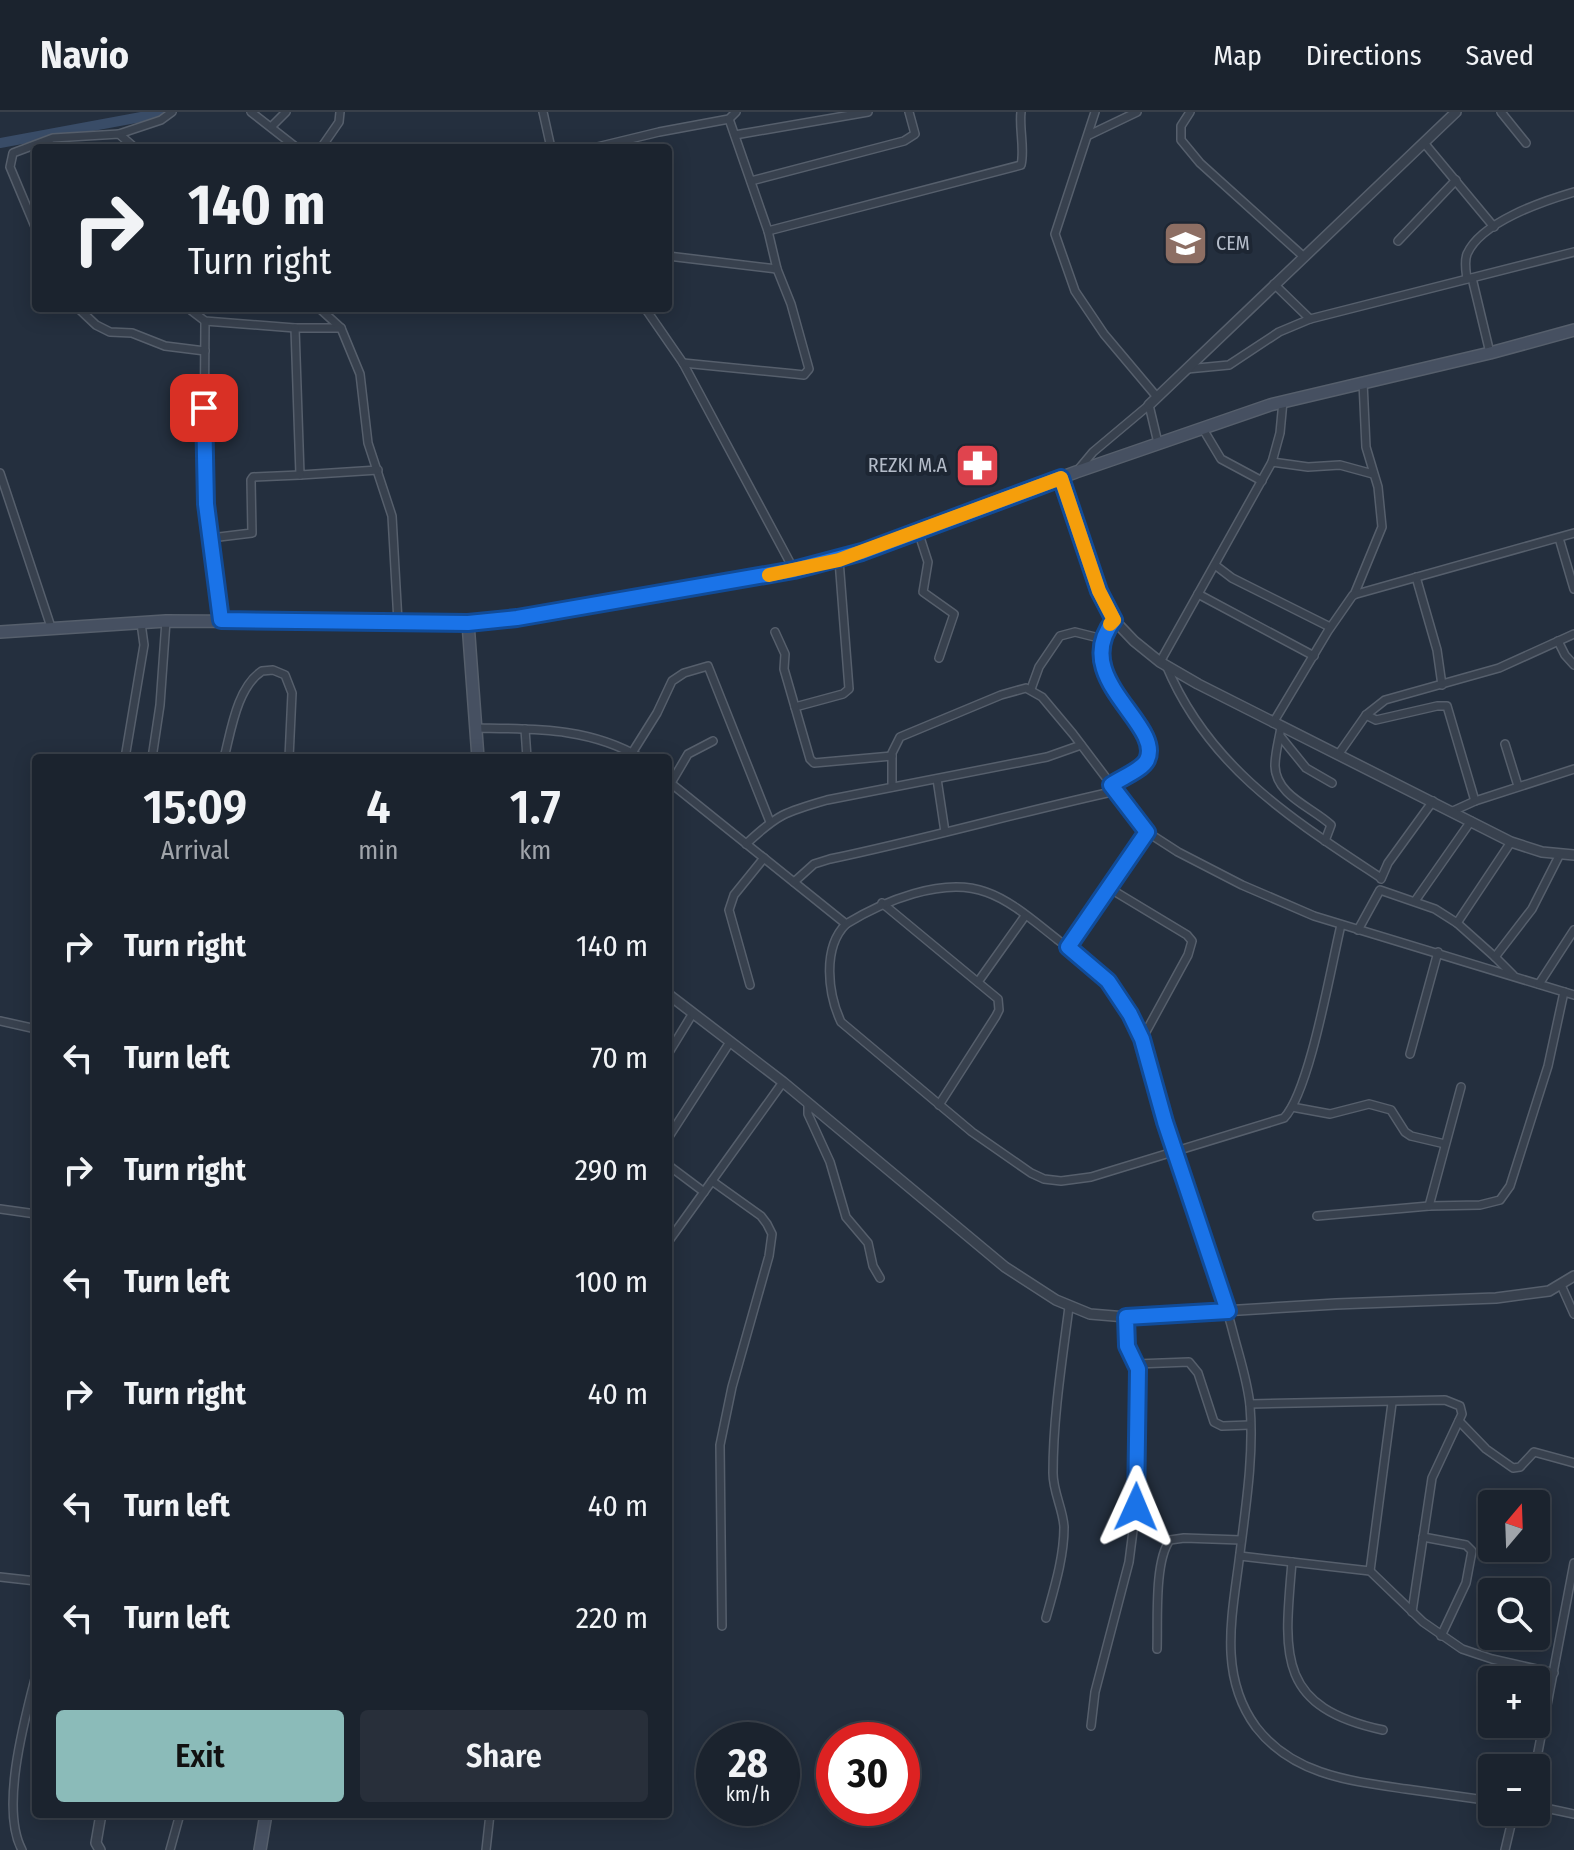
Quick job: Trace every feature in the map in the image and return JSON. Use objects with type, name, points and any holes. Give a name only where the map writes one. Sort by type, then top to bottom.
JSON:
[{"type":"main road","points":[[0,632],[166,621],[468,623],[517,618],[794,570],[839,560],[1076,472],[1283,401],[1490,353],[1574,330]]},
{"type":"main road","points":[[468,623],[478,754]]},
{"type":"main road","points":[[260,1850],[265,1818]]},
{"type":"street","points":[[35,144],[53,138],[119,134],[161,120],[172,112]]},
{"type":"street","points":[[251,112],[292,144]]},
{"type":"street","points":[[271,127],[286,112]]},
{"type":"street","points":[[324,144],[339,122],[340,112]]},
{"type":"street","points":[[543,112],[550,144]]},
{"type":"street","points":[[610,144],[729,119],[736,112]]},
{"type":"street","points":[[735,135],[868,112]]},
{"type":"street","points":[[751,181],[904,141],[915,134],[909,112]]},
{"type":"street","points":[[768,231],[1021,165],[1021,112]]},
{"type":"street","points":[[1094,112],[1055,234],[1075,291],[1104,334],[1157,397]]},
{"type":"street","points":[[1089,135],[1137,112]]},
{"type":"street","points":[[1190,112],[1181,126],[1181,140],[1200,163],[1303,256]]},
{"type":"street","points":[[1076,472],[1093,452],[1149,405],[1456,112]]},
{"type":"street","points":[[1501,112],[1526,143]]},
{"type":"street","points":[[683,363],[808,373],[809,364],[802,340],[729,119]]},
{"type":"street","points":[[119,134],[130,144]]},
{"type":"street","points":[[53,138],[58,144]]},
{"type":"street","points":[[1425,144],[1494,227]]},
{"type":"street","points":[[32,145],[13,153],[10,160],[10,167],[32,219]]},
{"type":"street","points":[[1398,241],[1456,180]]},
{"type":"street","points":[[1490,353],[1469,278],[1467,255],[1494,227],[1521,210],[1574,192]]},
{"type":"street","points":[[1187,369],[1229,365],[1279,332],[1310,319],[1574,252]]},
{"type":"street","points":[[672,256],[777,269]]},
{"type":"street","points":[[1274,284],[1310,319]]},
{"type":"street","points":[[82,312],[96,325],[110,332],[132,333],[165,346],[205,351]]},
{"type":"street","points":[[193,312],[205,321],[341,328]]},
{"type":"street","points":[[323,312],[341,328],[360,374],[368,443],[392,516],[398,622]]},
{"type":"street","points":[[648,312],[683,363],[794,570]]},
{"type":"street","points":[[205,321],[204,464],[221,620]]},
{"type":"street","points":[[295,328],[300,475]]},
{"type":"street","points":[[1325,841],[1331,825],[1286,792],[1278,781],[1275,763],[1278,729],[1330,627],[1353,595],[1382,527],[1379,493],[1364,425],[1363,382]]},
{"type":"street","points":[[1163,664],[1198,594],[1272,462],[1280,433],[1283,401]]},
{"type":"street","points":[[1149,405],[1158,443]]},
{"type":"street","points":[[1203,429],[1221,459],[1262,481]]},
{"type":"street","points":[[1272,462],[1308,467],[1335,464],[1373,474]]},
{"type":"street","points":[[211,538],[252,533],[253,477],[378,470]]},
{"type":"street","points":[[0,473],[51,627]]},
{"type":"street","points":[[1061,478],[1099,591],[1114,620],[1123,632],[1163,664],[1278,729],[1433,801],[1511,842],[1574,855]]},
{"type":"street","points":[[918,531],[928,562],[923,592],[954,614],[939,658]]},
{"type":"street","points":[[1353,595],[1574,533]]},
{"type":"street","points":[[1559,538],[1574,589]]},
{"type":"street","points":[[795,707],[843,694],[849,689],[839,560]]},
{"type":"street","points":[[1215,565],[1232,578],[1330,627]]},
{"type":"street","points":[[1416,577],[1437,650],[1442,685]]},
{"type":"street","points":[[1198,594],[1314,656]]},
{"type":"street","points":[[794,882],[814,864],[1114,788],[1145,763],[1148,755],[1145,738],[1105,675],[1103,639],[1114,620]]},
{"type":"street","points":[[153,754],[160,705],[166,621]]},
{"type":"street","points":[[126,754],[144,645],[141,623]]},
{"type":"street","points":[[775,632],[785,654],[784,669],[811,761],[820,764],[892,756]]},
{"type":"street","points":[[1031,689],[1042,662],[1060,636],[1075,632],[1103,639]]},
{"type":"street","points":[[1338,755],[1366,715],[1385,700],[1499,668],[1574,634]]},
{"type":"street","points":[[1558,641],[1574,665]]},
{"type":"street","points":[[1163,664],[1182,702],[1225,760],[1253,786],[1325,841],[1381,878]]},
{"type":"street","points":[[475,728],[525,729],[597,737],[632,753],[657,713],[672,681],[684,673],[708,666],[770,822]]},
{"type":"street","points":[[225,754],[238,707],[249,683],[262,671],[273,670],[285,675],[292,693],[289,754]]},
{"type":"street","points":[[892,787],[892,756],[896,742],[905,734],[1017,689],[1031,689],[1042,697],[1081,745],[1147,832],[1178,852],[1242,885],[1341,925],[1574,995]]},
{"type":"street","points":[[1366,715],[1376,720],[1447,706],[1475,801]]},
{"type":"street","points":[[525,729],[527,754]]},
{"type":"street","points":[[1278,729],[1306,768],[1332,783]]},
{"type":"street","points":[[672,779],[688,754],[713,741]]},
{"type":"street","points":[[1505,744],[1518,786]]},
{"type":"street","points":[[746,844],[770,822],[792,810],[1047,757],[1081,745]]},
{"type":"street","points":[[1453,811],[1574,769]]},
{"type":"street","points":[[937,779],[945,832]]},
{"type":"street","points":[[672,784],[846,924]]},
{"type":"street","points":[[1358,930],[1398,848],[1433,801]]},
{"type":"street","points":[[1415,901],[1471,821]]},
{"type":"street","points":[[1068,947],[1147,832]]},
{"type":"street","points":[[1457,923],[1511,842]]},
{"type":"street","points":[[1495,957],[1532,909],[1560,854]]},
{"type":"street","points":[[750,985],[729,910],[734,895],[764,858]]},
{"type":"street","points":[[1341,925],[1314,1042],[1292,1107],[1284,1118],[1176,1153],[1091,1177],[1061,1181],[1044,1179],[1010,1159],[939,1105],[841,1022],[832,1002],[829,982],[836,939],[846,924],[882,903],[909,895],[964,887],[986,892],[1025,916],[1108,981],[1142,1039],[1176,1153],[1228,1311],[1250,1404],[1240,1556],[1230,1614],[1229,1641],[1233,1671],[1244,1708],[1257,1728],[1291,1759],[1328,1776],[1363,1784],[1478,1799]]},
{"type":"street","points":[[1109,888],[1192,941],[1188,955],[1142,1039]]},
{"type":"street","points":[[1380,890],[1415,901],[1457,923],[1515,976]]},
{"type":"street","points":[[882,903],[998,999],[999,1010],[939,1105]]},
{"type":"street","points":[[978,982],[1025,916]]},
{"type":"street","points":[[1539,984],[1574,930]]},
{"type":"street","points":[[1410,1054],[1438,952]]},
{"type":"street","points":[[1317,1216],[1493,1204],[1506,1194],[1548,1066],[1564,992]]},
{"type":"street","points":[[672,997],[783,1082],[1005,1267],[1069,1307],[1090,1314],[1126,1317],[1496,1298],[1538,1294],[1574,1276]]},
{"type":"street","points":[[672,1047],[693,1013]]},
{"type":"street","points":[[0,1021],[32,1028]]},
{"type":"street","points":[[672,1132],[730,1042]]},
{"type":"street","points":[[672,1236],[783,1082]]},
{"type":"street","points":[[1429,1206],[1461,1087]]},
{"type":"street","points":[[808,1103],[808,1114],[830,1162],[846,1217],[868,1243],[873,1266],[880,1278]]},
{"type":"street","points":[[1292,1107],[1330,1114],[1369,1104],[1391,1110],[1400,1126],[1411,1136],[1445,1144]]},
{"type":"street","points":[[672,1168],[704,1192]]},
{"type":"street","points":[[712,1181],[761,1216],[772,1234],[720,1445],[722,1626]]},
{"type":"street","points":[[0,1209],[32,1213]]},
{"type":"street","points":[[1561,1285],[1574,1314]]},
{"type":"street","points":[[1046,1618],[1059,1564],[1064,1525],[1055,1498],[1053,1475],[1069,1307]]},
{"type":"street","points":[[1091,1726],[1095,1692],[1129,1562],[1138,1490],[1136,1364],[1127,1346],[1126,1317]]},
{"type":"street","points":[[1136,1364],[1189,1362],[1198,1373],[1209,1399],[1214,1422],[1222,1426],[1250,1425]]},
{"type":"street","points":[[1250,1404],[1454,1402],[1462,1410],[1435,1468],[1412,1612]]},
{"type":"street","points":[[1370,1571],[1392,1403]]},
{"type":"street","points":[[1459,1421],[1486,1449],[1513,1468],[1520,1467],[1534,1452],[1574,1463]]},
{"type":"street","points":[[1423,1537],[1466,1545],[1472,1551],[1466,1583],[1441,1636]]},
{"type":"street","points":[[1157,1649],[1161,1564],[1166,1544],[1170,1540],[1184,1538],[1241,1540]]},
{"type":"street","points":[[1240,1556],[1370,1571],[1412,1612],[1462,1649],[1554,1673]]},
{"type":"street","points":[[1292,1562],[1287,1632],[1288,1657],[1295,1677],[1308,1696],[1329,1713],[1352,1724],[1383,1730]]},
{"type":"street","points":[[1538,1754],[1574,1563]]},
{"type":"street","points":[[0,1577],[32,1581]]},
{"type":"street","points":[[22,1850],[15,1841],[8,1820],[16,1746],[32,1689]]},
{"type":"street","points":[[1550,1809],[1574,1814]]},
{"type":"street","points":[[100,1818],[96,1843],[100,1850]]},
{"type":"street","points":[[170,1850],[179,1818]]},
{"type":"street","points":[[486,1850],[490,1818]]},
{"type":"street","points":[[1505,1850],[1511,1826]]},
{"type":"waterway","points":[[0,143],[168,112]]},
{"type":"slow traffic","points":[[769,575],[839,560],[1061,478],[1099,591],[1114,620],[1110,624]]},
{"type":"place","name":"CEM","points":[[1185,243]]},
{"type":"place","name":"REZKI M.A","points":[[978,465]]},
{"type":"route","points":[[204,408],[206,504],[221,620],[468,623],[517,618],[839,560],[1061,478],[1099,591],[1114,620],[1103,639],[1105,675],[1135,718],[1148,749],[1145,763],[1111,785],[1147,832],[1068,947],[1108,981],[1142,1039],[1165,1122],[1228,1311],[1126,1317],[1127,1346],[1138,1369],[1136,1507]]}]
